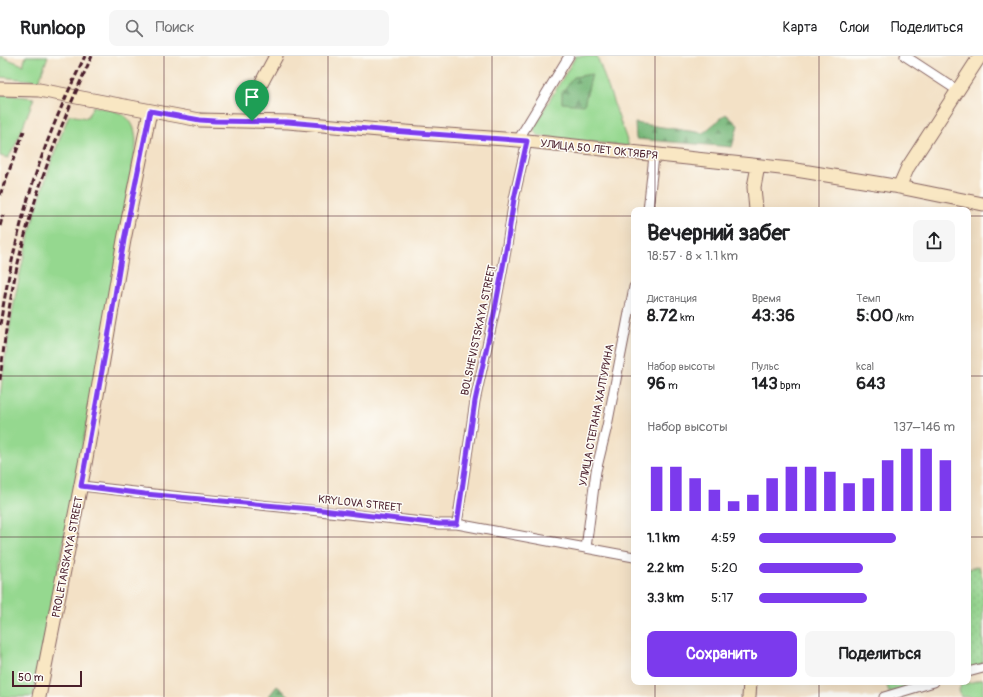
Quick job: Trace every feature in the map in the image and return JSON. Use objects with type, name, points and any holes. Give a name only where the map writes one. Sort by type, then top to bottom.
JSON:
[{"type":"main road","points":[[252,121],[252,109],[255,97],[276,56]]},
{"type":"main road","points":[[899,187],[908,167],[980,56]]},
{"type":"main road","name":"УЛИЦА 50 ЛЕТ ОКТЯБРЯ","points":[[0,88],[48,92],[200,120],[288,122],[522,141],[654,156],[790,169],[899,187],[983,204]]},
{"type":"main road","name":"PROLETARSKAYA STREET","points":[[39,697],[81,486],[124,240],[150,111]]},
{"type":"main road","points":[[756,207],[754,186],[758,166]]},
{"type":"main road","points":[[749,697],[750,685]]},
{"type":"street","name":"BOLSHEVISTSKAYA STREET","points":[[457,524],[475,401],[507,245],[522,141],[569,56]]},
{"type":"street","points":[[905,56],[957,90]]},
{"type":"street","points":[[648,207],[654,156]]},
{"type":"street","name":"УЛИЦА СТЕПАНА ХАЛТУРИНА","points":[[586,548],[596,471],[607,426],[631,302]]},
{"type":"street","name":"KRYLOVA STREET","points":[[81,486],[145,494],[322,510],[439,524],[457,524],[631,556]]},
{"type":"street","points":[[971,671],[983,668]]},
{"type":"street","points":[[884,697],[924,685]]},
{"type":"green space","points":[[0,56],[23,65],[26,56],[48,56],[39,81],[0,77]]},
{"type":"green space","points":[[576,56],[597,56],[629,146],[539,136],[535,132],[534,128],[536,124]]},
{"type":"green space","points":[[592,74],[584,105],[562,103],[562,92],[574,77]]},
{"type":"green space","points":[[0,94],[34,98],[16,144],[8,158],[0,156]]},
{"type":"green space","points":[[93,106],[118,112],[125,116],[130,121],[136,135],[136,146],[102,346],[33,697],[0,697],[0,398],[9,332],[33,221],[59,141],[69,115],[87,118]]},
{"type":"green space","points":[[726,114],[738,125],[732,147],[636,139],[635,123],[703,133]]},
{"type":"green space","points":[[979,566],[983,581],[983,665],[971,669],[971,568]]},
{"type":"green space","points":[[983,679],[983,697],[961,697],[959,690],[961,685],[971,685],[971,682]]},
{"type":"green space","points":[[887,685],[915,685],[889,693]]},
{"type":"green space","points":[[277,686],[291,697],[268,697]]},
{"type":"railway","points":[[0,325],[8,278],[32,185],[57,118],[85,56]]},
{"type":"railway","points":[[0,380],[6,328],[15,276],[22,247],[38,191],[68,110],[92,56]]},
{"type":"railway","points":[[0,195],[24,131]]},
{"type":"railway","points":[[0,226],[3,215]]},
{"type":"route","points":[[150,111],[200,120],[252,121],[288,122],[527,141],[514,199],[495,309],[475,401],[457,524],[439,524],[322,510],[159,494],[145,494],[81,486],[124,240],[150,111]]}]
